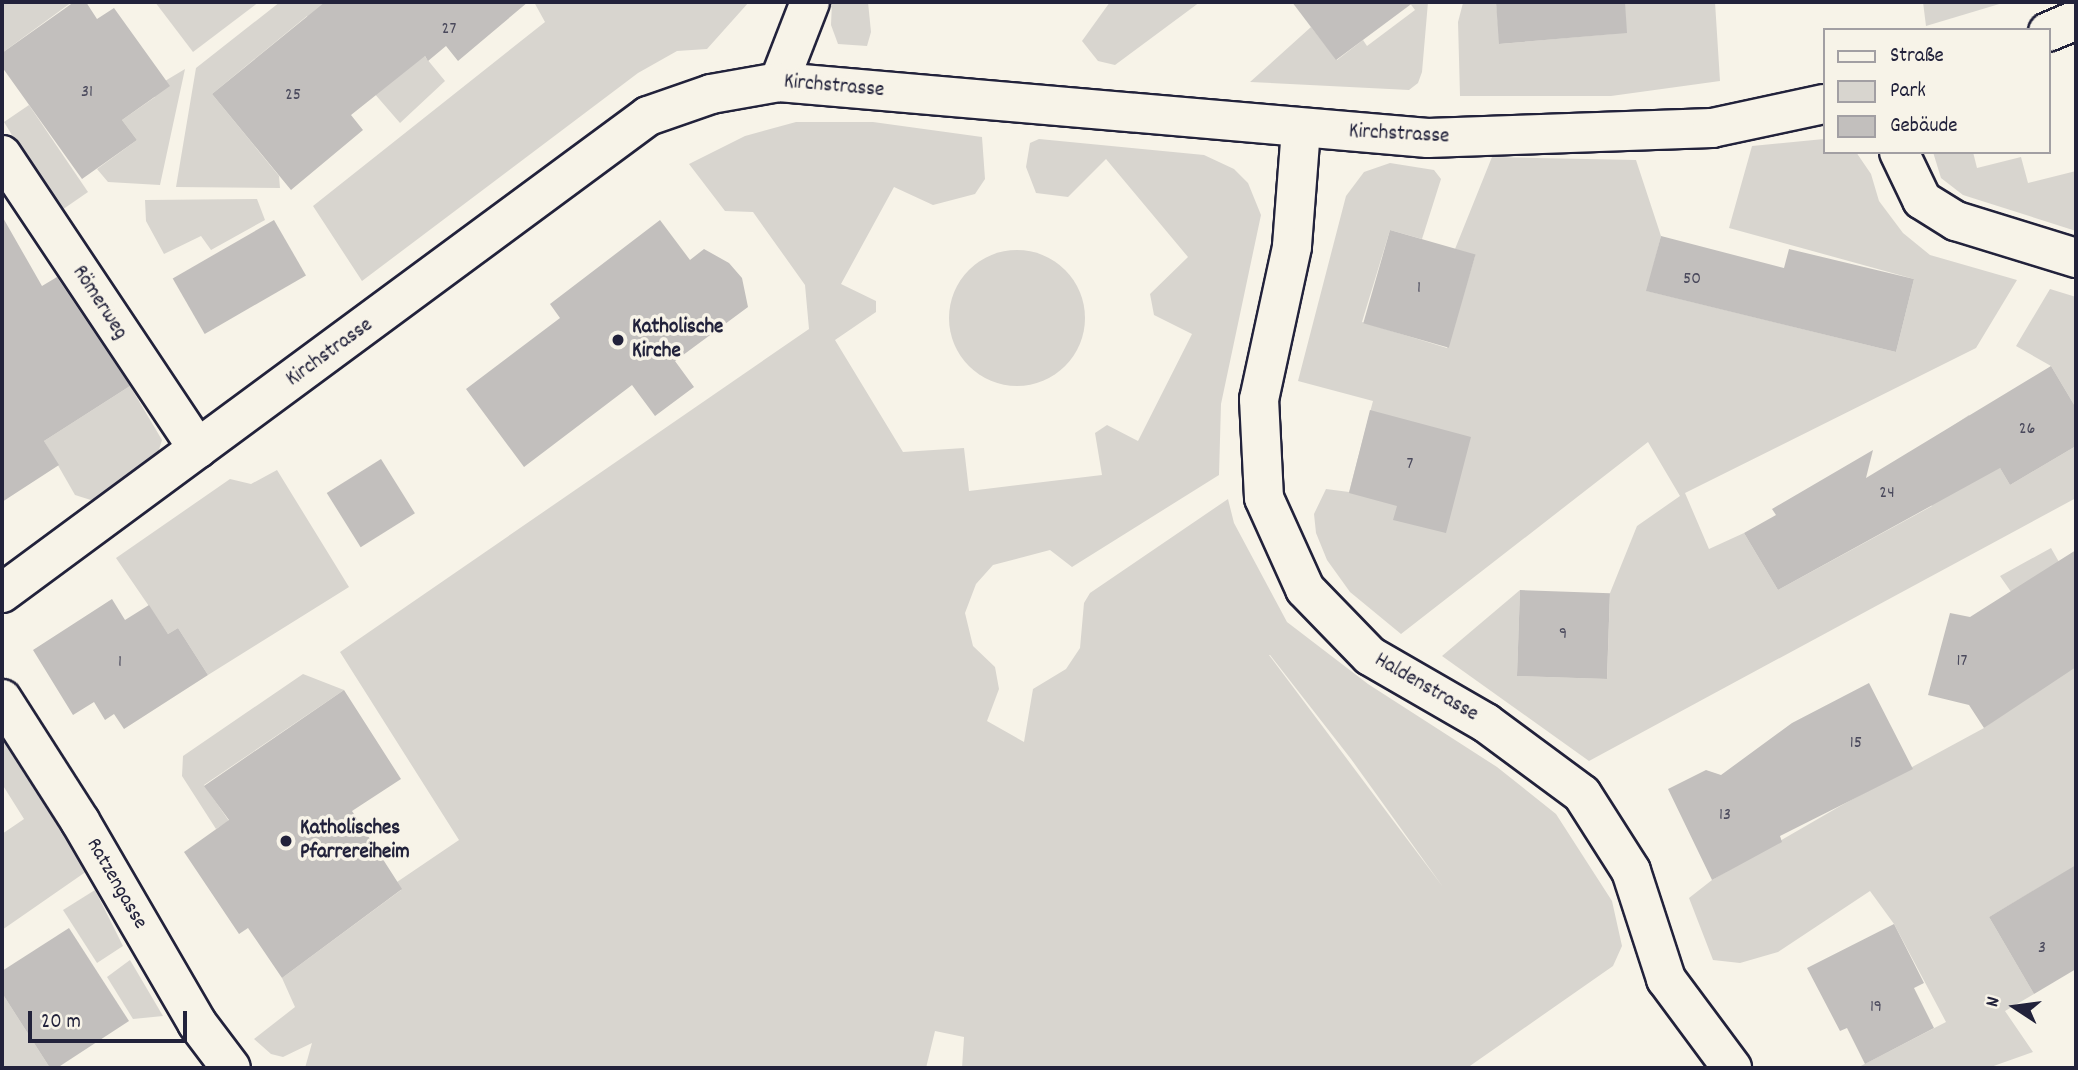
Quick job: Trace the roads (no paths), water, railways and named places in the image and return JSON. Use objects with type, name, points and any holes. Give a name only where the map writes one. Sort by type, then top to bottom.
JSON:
[{"type":"street","points":[[779,82],[810,2]]},
{"type":"street","points":[[2050,31],[2076,20]]},
{"type":"street","name":"Kirchstrasse","points":[[2,593],[648,116],[711,94],[779,82],[1428,138],[1542,137],[1712,128],[1822,104]]},
{"type":"street","name":"Haldenstrasse","points":[[1301,129],[1292,247],[1259,399],[1264,498],[1305,589],[1370,656],[1486,723],[1582,794],[1631,871],[1666,979],[1732,1068]]},
{"type":"street","points":[[1900,154],[1922,200],[1956,221],[2076,258]]},
{"type":"street","name":"Römerweg","points":[[2,156],[198,450]]},
{"type":"street","name":"Ratzengasse","points":[[2,699],[80,821],[197,1023],[230,1068]]},
{"type":"place","name":"Katholische Kirche","points":[[618,340]]},
{"type":"place","name":"Katholisches Pfarrereiheim","points":[[286,841]]}]
